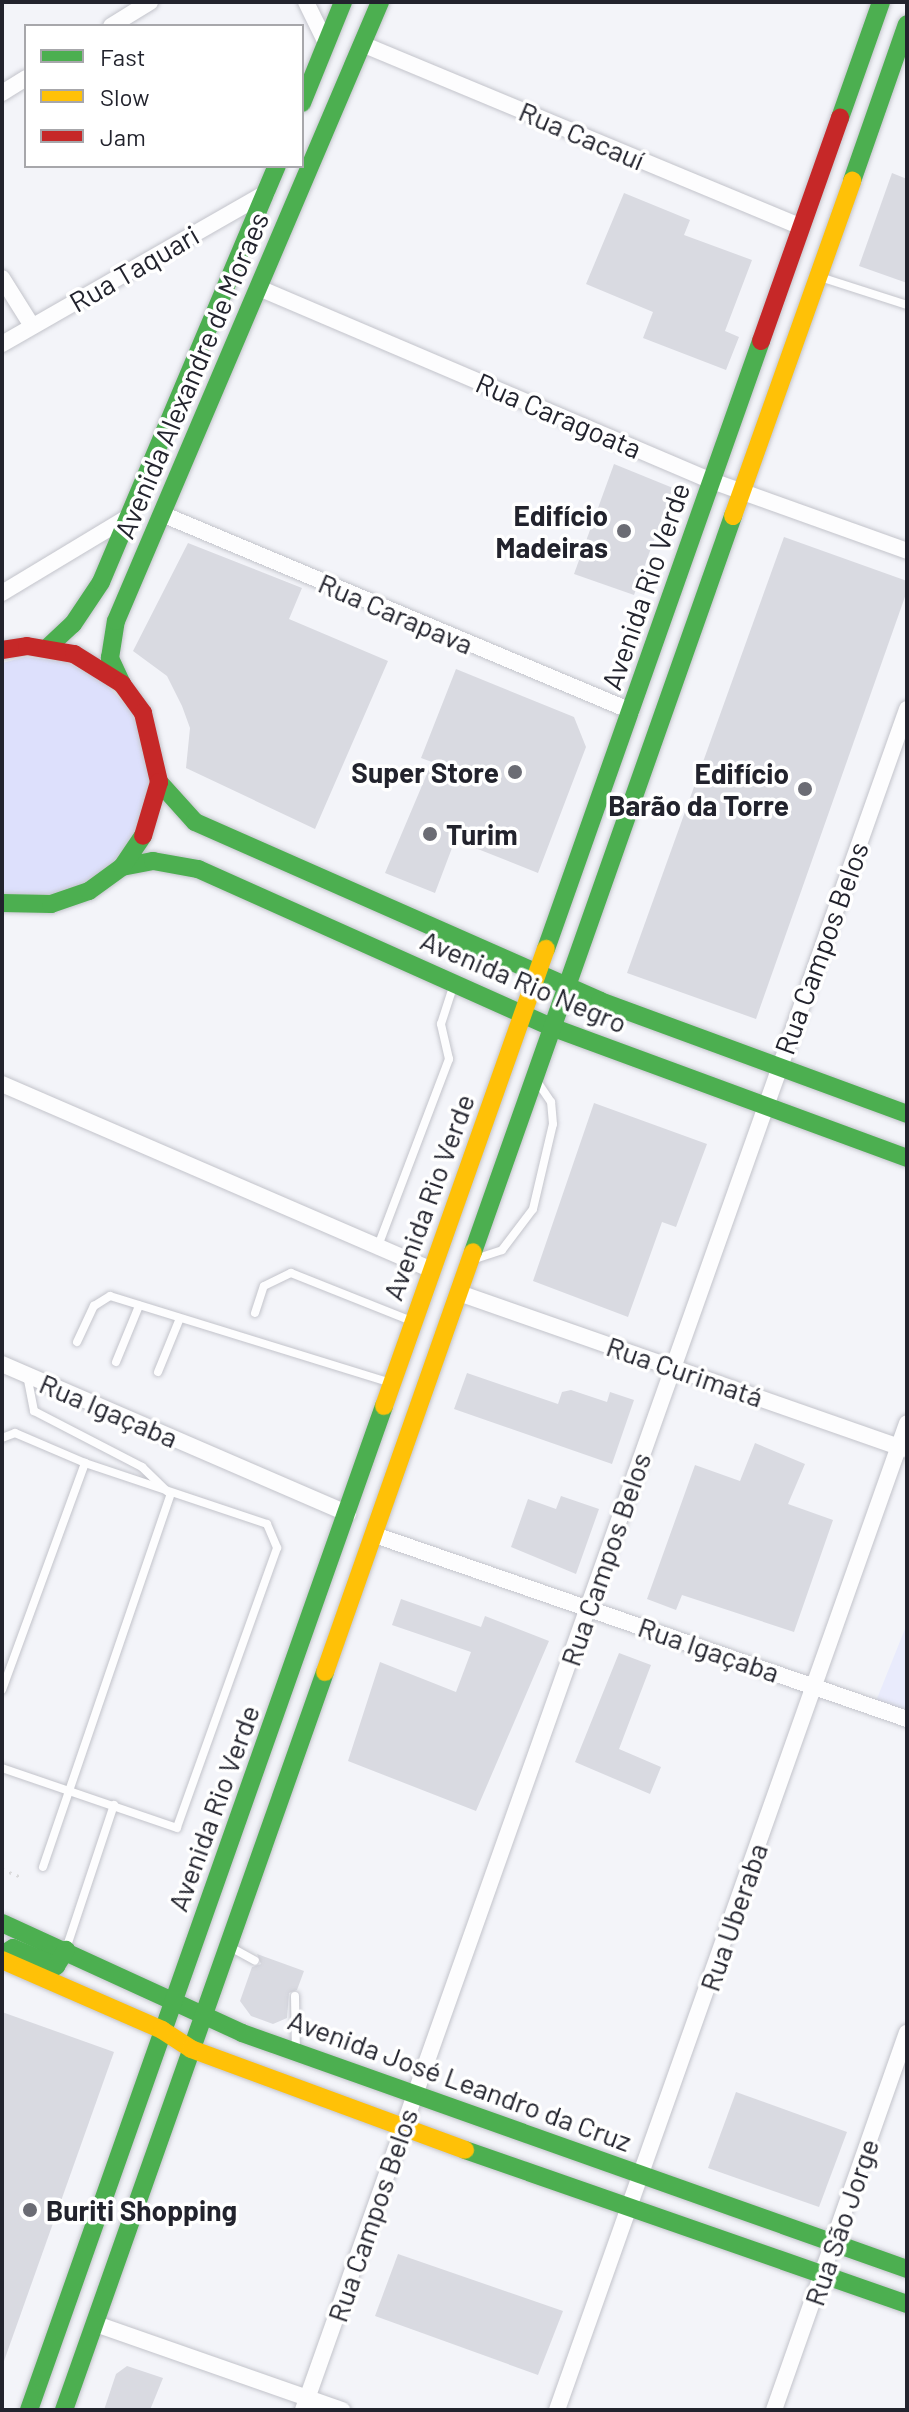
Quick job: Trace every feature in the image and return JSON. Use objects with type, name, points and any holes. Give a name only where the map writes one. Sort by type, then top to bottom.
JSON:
[{"type":"main road","points":[[304,98],[343,2]]},
{"type":"main road","name":"Avenida Alexandre de Moraes","points":[[122,684],[110,658],[116,621],[380,2]]},
{"type":"main road","name":"Avenida Rio Verde","points":[[29,2410],[881,2]]},
{"type":"main road","points":[[64,2410],[462,1294],[907,24]]},
{"type":"main road","name":"Avenida Alexandre de Moraes","points":[[47,648],[73,624],[101,582],[276,168]]},
{"type":"main road","points":[[2,638],[74,654],[122,684],[143,713],[159,782],[141,842],[122,867],[89,891],[51,904],[5,907]]},
{"type":"main road","points":[[2,650],[27,646]]},
{"type":"main road","name":"Avenida Rio Negro","points":[[159,782],[175,807],[195,822],[569,987],[907,1114]]},
{"type":"main road","name":"Avenida Rio Negro","points":[[122,867],[153,861],[198,869],[554,1028],[907,1158]]},
{"type":"main road","name":"Avenida José Leandro da Cruz","points":[[2,1923],[174,1997],[203,2016],[907,2269]]},
{"type":"main road","points":[[66,1950],[56,1966],[13,1948],[2,1958],[162,2030],[191,2049],[630,2211],[907,2304]]},
{"type":"street","points":[[114,24],[150,2]]},
{"type":"street","points":[[306,2],[326,43]]},
{"type":"street","name":"Rua Cacauí","points":[[362,44],[801,227]]},
{"type":"street","points":[[2,93],[24,79]]},
{"type":"street","name":"Rua Taquari","points":[[2,344],[267,192]]},
{"type":"street","points":[[2,278],[32,326]]},
{"type":"street","name":"Rua Caragoata","points":[[259,288],[712,481],[907,551]]},
{"type":"street","name":"Rua Carapava","points":[[162,514],[631,711]]},
{"type":"street","points":[[2,593],[128,517]]},
{"type":"street","name":"Rua Campos Belos","points":[[305,2404],[907,709]]},
{"type":"street","points":[[2,1084],[432,1270]]},
{"type":"street","name":"Rua Curimatá","points":[[462,1294],[903,1448]]},
{"type":"street","name":"Rua Igaçaba","points":[[2,1364],[348,1514]]},
{"type":"street","name":"Rua Uberaba","points":[[557,2410],[814,1686],[903,1448],[907,1423]]},
{"type":"street","name":"Rua Igaçaba","points":[[375,1535],[907,1719]]},
{"type":"street","name":"Rua São Jorge","points":[[774,2410],[907,2033]]},
{"type":"street","points":[[96,2324],[305,2404],[342,2410]]},
{"type":"lane","points":[[818,277],[907,305]]},
{"type":"lane","points":[[378,1247],[449,1059],[441,1024],[455,983]]},
{"type":"lane","points":[[474,1260],[502,1250],[533,1209],[553,1124],[551,1102],[536,1080]]},
{"type":"lane","points":[[255,1313],[264,1286],[274,1276],[291,1273],[414,1321]]},
{"type":"lane","points":[[77,1342],[101,1298],[180,1318],[393,1384]]},
{"type":"lane","points":[[116,1362],[139,1306]]},
{"type":"lane","points":[[158,1372],[180,1318]]},
{"type":"lane","points":[[26,1374],[34,1411],[142,1467],[171,1494]]},
{"type":"lane","points":[[2,1438],[15,1433],[85,1463],[267,1524],[277,1548],[177,1828],[2,1768]]},
{"type":"lane","points":[[2,1690],[85,1463]]},
{"type":"lane","points":[[43,1867],[67,1789],[171,1494]]},
{"type":"lane","points":[[66,1950],[114,1805]]},
{"type":"lane","points":[[228,1945],[255,1961]]},
{"type":"lane","points":[[295,1996],[296,2051]]},
{"type":"path","points":[[2,1869],[21,1877]]},
{"type":"shaded area","points":[[25,657],[66,662],[103,681],[131,711],[148,749],[150,790],[138,830],[114,864],[80,887],[40,897],[2,894],[2,663]]},
{"type":"shaded area","points":[[907,1624],[907,1713],[876,1701]]},
{"type":"building","points":[[892,173],[907,179],[907,283],[859,266]]},
{"type":"building","points":[[624,193],[690,220],[684,235],[752,260],[725,331],[739,337],[726,370],[643,338],[653,312],[586,284]]},
{"type":"building","name":"Edifício Madeiras","points":[[614,464],[673,488],[634,595],[574,574]]},
{"type":"building","points":[[784,537],[907,581],[907,591],[756,1019],[627,973]]},
{"type":"building","points":[[188,543],[302,588],[289,619],[388,661],[315,829],[186,768],[190,728],[182,706],[167,676],[133,651]]},
{"type":"building","name":"Super Store","points":[[456,669],[574,717],[586,747],[538,873],[455,840],[435,893],[385,873],[432,762],[421,758]]},
{"type":"building","points":[[594,1103],[707,1144],[676,1227],[662,1222],[628,1317],[533,1281]]},
{"type":"building","points":[[467,1373],[558,1404],[562,1392],[571,1390],[607,1402],[610,1392],[634,1400],[612,1464],[454,1409]]},
{"type":"building","points":[[755,1443],[805,1464],[788,1504],[833,1520],[794,1632],[682,1595],[676,1610],[647,1599],[695,1465],[740,1481]]},
{"type":"building","points":[[561,1496],[599,1509],[576,1574],[511,1547],[528,1499],[556,1509]]},
{"type":"building","points":[[401,1599],[481,1627],[485,1616],[549,1641],[476,1811],[348,1761],[380,1662],[456,1692],[471,1652],[392,1625]]},
{"type":"building","points":[[619,1653],[651,1665],[619,1749],[661,1767],[650,1794],[575,1762]]},
{"type":"building","points":[[257,1954],[304,1971],[297,1990],[289,1993],[287,2018],[273,2024],[251,2016],[240,2001],[252,1967],[261,1964]]},
{"type":"building","name":"Buriti Shopping","points":[[2,2012],[114,2052],[4,2361],[2,2361]]},
{"type":"building","points":[[736,2092],[847,2132],[819,2207],[708,2168]]},
{"type":"building","points":[[398,2254],[563,2311],[538,2375],[375,2316]]},
{"type":"building","points":[[127,2366],[163,2378],[150,2410],[104,2410],[116,2374]]},
{"type":"traffic: fast","points":[[304,98],[343,2]]},
{"type":"traffic: fast","points":[[122,684],[110,658],[116,621],[380,2]]},
{"type":"traffic: fast","points":[[840,118],[881,2]]},
{"type":"traffic: fast","points":[[852,181],[907,24]]},
{"type":"traffic: fast","points":[[47,648],[73,624],[101,582],[276,168]]},
{"type":"traffic: fast","points":[[546,949],[761,341]]},
{"type":"traffic: fast","points":[[473,1252],[733,516]]},
{"type":"traffic: fast","points":[[159,782],[195,822],[600,1001],[907,1114]]},
{"type":"traffic: fast","points":[[2,903],[51,904],[89,891],[122,867],[143,836]]},
{"type":"traffic: fast","points":[[122,867],[153,861],[198,869],[554,1028],[907,1158]]},
{"type":"traffic: fast","points":[[29,2410],[384,1406]]},
{"type":"traffic: fast","points":[[64,2410],[325,1672]]},
{"type":"traffic: fast","points":[[2,1923],[242,2033],[907,2269]]},
{"type":"traffic: fast","points":[[2,1955],[13,1948],[56,1966],[66,1950]]},
{"type":"traffic: fast","points":[[465,2150],[907,2304]]},
{"type":"traffic: slow","points":[[733,516],[852,181]]},
{"type":"traffic: slow","points":[[384,1406],[546,949]]},
{"type":"traffic: slow","points":[[325,1672],[473,1252]]},
{"type":"traffic: slow","points":[[2,1960],[162,2030],[191,2049],[465,2150]]},
{"type":"traffic: jam","points":[[761,341],[840,118]]},
{"type":"traffic: jam","points":[[2,650],[27,646],[74,654],[122,684],[143,713],[159,782],[143,836]]},
{"type":"place","name":"Edifício Madeiras","points":[[624,531]]},
{"type":"place","name":"Super Store","points":[[515,772]]},
{"type":"place","name":"Edifício Barão da Torre","points":[[805,789]]},
{"type":"place","name":"Turim","points":[[430,834]]},
{"type":"place","name":"Buriti Shopping","points":[[30,2210]]}]
